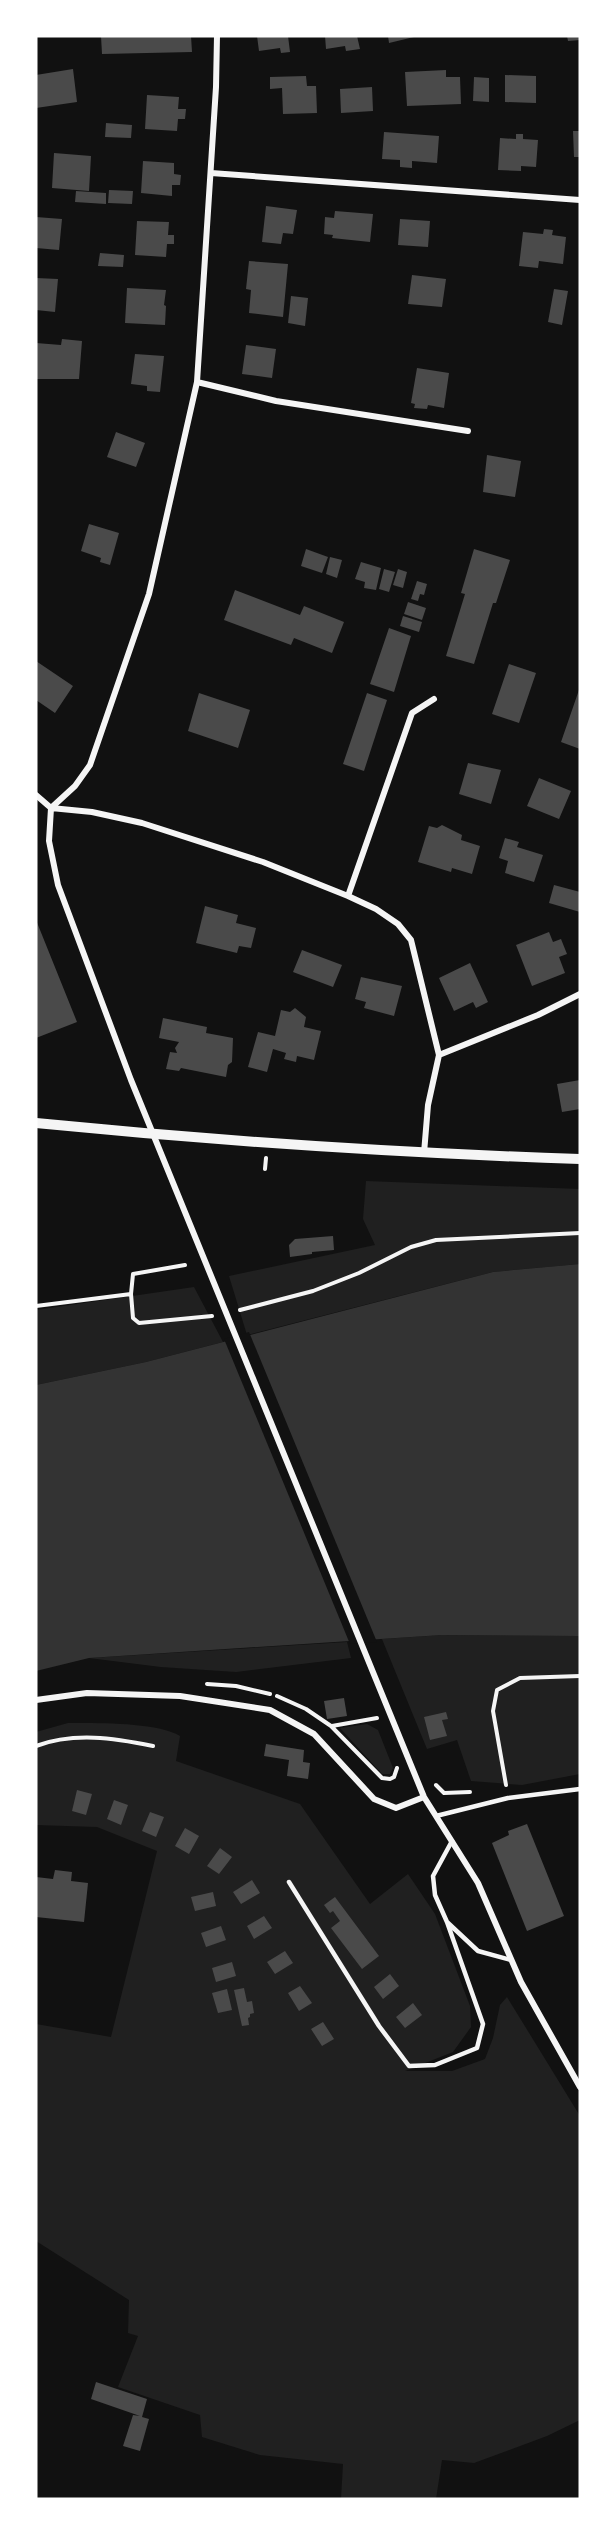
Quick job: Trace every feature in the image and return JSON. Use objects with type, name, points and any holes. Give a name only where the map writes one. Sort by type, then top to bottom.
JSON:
[{"type":"street","points":[[217,36],[211,173],[197,382],[149,594],[90,765],[75,786],[51,808],[49,841],[58,885],[152,1135],[177,1188],[385,1695],[424,1797],[478,1883],[520,1982],[580,2087]]},
{"type":"street","points":[[211,173],[580,200]]},
{"type":"street","points":[[197,382],[276,401],[468,431]]},
{"type":"street","points":[[348,896],[412,713],[434,699]]},
{"type":"street","points":[[36,795],[51,808],[92,812],[142,823],[263,862],[348,896],[376,909],[398,924],[411,940],[439,1055],[428,1105],[424,1154]]},
{"type":"street","points":[[439,1055],[538,1015],[580,994]]},
{"type":"street","points":[[36,1123],[152,1135],[424,1154],[580,1159]]},
{"type":"street","points":[[36,1700],[87,1693],[180,1696],[270,1710],[314,1734],[374,1799],[396,1808],[424,1797]]},
{"type":"lane","points":[[436,1816],[508,1798],[580,1789]]},
{"type":"lane","points":[[289,1882],[379,2026],[409,2066],[435,2065],[477,2048],[483,2024],[447,1922],[435,1895],[433,1876],[452,1841]]},
{"type":"lane","points":[[447,1922],[478,1951],[511,1960]]},
{"type":"path","points":[[265,1169],[267,1156]]},
{"type":"path","points":[[229,1312],[313,1291],[358,1273],[411,1247],[436,1239],[580,1233]]},
{"type":"path","points":[[185,1265],[133,1274],[130,1294],[133,1318],[139,1323],[172,1322],[218,1314]]},
{"type":"path","points":[[36,1306],[130,1294]]},
{"type":"path","points":[[508,1798],[501,1747],[493,1712],[497,1690],[520,1678],[580,1676]]},
{"type":"path","points":[[331,1726],[378,1718]]},
{"type":"path","points":[[36,1746],[51,1741],[91,1737],[153,1746]]},
{"type":"path","points":[[432,1778],[444,1793],[473,1791]]},
{"type":"shaded area","points":[[366,1181],[580,1189],[580,1264],[493,1272],[247,1335],[229,1276],[375,1245],[363,1219]]},
{"type":"shaded area","points":[[580,1264],[580,1636],[442,1635],[89,1658],[36,1671],[36,1385],[146,1362],[493,1272]]},
{"type":"shaded area","points":[[194,1287],[223,1342],[146,1362],[36,1385],[36,1310]]},
{"type":"shaded area","points":[[442,1635],[580,1636],[580,1774],[522,1785],[471,1781],[457,1740],[427,1749],[382,1639]]},
{"type":"shaded area","points":[[347,1642],[351,1658],[236,1672],[161,1667],[89,1658]]},
{"type":"shaded area","points":[[68,1723],[126,1724],[170,1731],[180,1736],[176,1761],[300,1804],[370,1904],[408,1874],[435,1914],[470,2006],[471,2027],[453,2052],[405,2071],[452,2071],[485,2059],[493,2038],[500,2005],[507,1997],[580,2116],[580,2420],[547,2436],[474,2463],[442,2460],[436,2499],[341,2499],[343,2464],[260,2455],[202,2437],[200,2415],[118,2387],[138,2336],[128,2333],[129,2300],[36,2241],[36,2024],[111,2037],[157,1851],[97,1827],[36,1825],[36,1732]]},
{"type":"shaded area","points":[[367,1724],[378,1730],[393,1768],[390,1774],[382,1774],[340,1728]]},
{"type":"pier","points":[[249,1332],[377,1642],[350,1644],[224,1339]]},
{"type":"building","points":[[101,36],[191,36],[192,52],[102,54]]},
{"type":"building","points":[[257,36],[288,36],[290,52],[281,53],[280,48],[259,51]]},
{"type":"building","points":[[325,36],[357,36],[360,49],[346,51],[345,46],[326,49]]},
{"type":"building","points":[[388,36],[414,36],[414,37],[389,43]]},
{"type":"building","points":[[567,36],[580,36],[580,40],[568,41]]},
{"type":"building","points":[[73,69],[77,102],[36,108],[36,75]]},
{"type":"building","points":[[446,70],[446,77],[460,77],[461,104],[407,106],[405,72]]},
{"type":"building","points":[[505,75],[536,76],[536,103],[505,102]]},
{"type":"building","points":[[306,76],[307,86],[316,86],[317,113],[283,114],[282,88],[270,89],[270,77]]},
{"type":"building","points":[[474,77],[489,78],[489,102],[473,101]]},
{"type":"building","points":[[372,87],[373,111],[341,113],[340,89]]},
{"type":"building","points":[[147,95],[179,97],[178,109],[186,109],[185,119],[178,119],[177,131],[145,129]]},
{"type":"building","points":[[106,123],[132,125],[131,138],[105,137]]},
{"type":"building","points":[[573,131],[580,131],[580,157],[574,157]]},
{"type":"building","points":[[384,132],[439,136],[437,163],[412,161],[412,168],[400,167],[400,160],[382,159]]},
{"type":"building","points":[[516,134],[523,134],[523,139],[538,140],[536,167],[521,166],[521,171],[498,170],[500,138],[516,139]]},
{"type":"building","points":[[54,153],[91,156],[89,191],[52,188]]},
{"type":"building","points":[[143,161],[174,163],[174,174],[181,175],[180,185],[172,185],[172,196],[141,193]]},
{"type":"building","points":[[109,190],[133,191],[132,204],[108,203]]},
{"type":"building","points":[[76,191],[106,193],[106,204],[75,202]]},
{"type":"building","points":[[266,206],[297,210],[293,234],[283,233],[281,244],[262,242]]},
{"type":"building","points":[[335,211],[373,214],[370,242],[332,238],[333,235],[324,234],[325,217],[334,218]]},
{"type":"building","points":[[36,217],[62,219],[59,250],[36,248]]},
{"type":"building","points":[[400,219],[430,221],[428,247],[398,245]]},
{"type":"building","points":[[137,221],[169,222],[168,235],[174,235],[174,244],[167,244],[166,257],[135,255]]},
{"type":"building","points":[[544,229],[553,230],[552,235],[566,237],[563,264],[539,261],[538,268],[519,266],[523,232],[543,234]]},
{"type":"building","points":[[100,253],[124,255],[123,267],[98,266]]},
{"type":"building","points":[[249,261],[288,264],[283,317],[249,313],[251,290],[246,289]]},
{"type":"building","points":[[412,275],[446,279],[442,307],[408,304]]},
{"type":"building","points":[[36,278],[58,279],[55,312],[36,310]]},
{"type":"building","points":[[127,288],[166,290],[165,325],[125,323]]},
{"type":"building","points":[[554,289],[568,291],[562,325],[548,322]]},
{"type":"building","points":[[291,296],[308,298],[305,326],[288,323]]},
{"type":"building","points":[[62,339],[82,341],[79,379],[36,379],[36,343],[61,345]]},
{"type":"building","points":[[246,345],[276,349],[272,378],[242,374]]},
{"type":"building","points":[[135,354],[164,356],[160,392],[147,391],[147,386],[131,384]]},
{"type":"building","points":[[417,368],[449,373],[444,408],[428,405],[427,409],[414,408],[415,404],[411,403]]},
{"type":"building","points":[[116,432],[145,443],[136,467],[107,457]]},
{"type":"building","points":[[487,455],[521,461],[515,497],[483,492]]},
{"type":"building","points":[[89,524],[119,533],[110,565],[100,562],[101,558],[81,551]]},
{"type":"building","points":[[306,549],[328,557],[322,573],[301,566]]},
{"type":"building","points":[[474,549],[510,560],[496,603],[493,603],[474,664],[446,656],[465,594],[461,593]]},
{"type":"building","points":[[330,557],[342,560],[337,578],[326,574]]},
{"type":"building","points":[[361,562],[381,568],[376,590],[364,588],[365,582],[355,579]]},
{"type":"building","points":[[384,569],[395,572],[389,592],[379,589]]},
{"type":"building","points":[[398,569],[407,572],[403,588],[393,585]]},
{"type":"building","points":[[417,581],[427,584],[424,595],[420,594],[418,601],[411,599]]},
{"type":"building","points":[[235,590],[300,615],[304,606],[344,622],[332,653],[294,638],[291,645],[224,620]]},
{"type":"building","points":[[408,602],[426,608],[422,620],[404,614]]},
{"type":"building","points":[[403,616],[422,622],[419,632],[400,626]]},
{"type":"building","points":[[389,628],[411,636],[394,692],[370,684]]},
{"type":"building","points":[[36,661],[73,686],[55,713],[36,700]]},
{"type":"building","points":[[509,664],[536,673],[519,723],[492,714]]},
{"type":"building","points":[[580,687],[580,749],[561,742]]},
{"type":"building","points":[[199,693],[250,710],[238,748],[188,731]]},
{"type":"building","points":[[367,693],[387,700],[364,771],[343,764]]},
{"type":"building","points":[[468,763],[501,770],[491,804],[459,794]]},
{"type":"building","points":[[539,778],[571,791],[559,819],[527,806]]},
{"type":"building","points":[[442,825],[462,835],[461,840],[480,846],[472,874],[452,868],[451,872],[418,862],[429,826],[437,828]]},
{"type":"building","points":[[505,838],[519,842],[517,847],[543,855],[534,882],[505,873],[508,861],[499,858]]},
{"type":"building","points":[[554,885],[580,892],[580,912],[549,903]]},
{"type":"building","points":[[205,906],[238,915],[236,923],[256,928],[251,948],[239,946],[237,953],[196,943]]},
{"type":"building","points":[[36,920],[77,1022],[36,1038]]},
{"type":"building","points":[[549,932],[553,942],[561,939],[567,954],[559,957],[565,973],[532,986],[516,945]]},
{"type":"building","points":[[302,950],[342,965],[333,987],[293,972]]},
{"type":"building","points":[[470,963],[488,1002],[476,1008],[473,1002],[454,1011],[439,978]]},
{"type":"building","points":[[361,977],[402,986],[394,1016],[364,1008],[366,1002],[355,999]]},
{"type":"building","points":[[295,1008],[306,1017],[304,1027],[321,1031],[314,1060],[297,1056],[296,1062],[284,1059],[286,1053],[273,1049],[267,1072],[248,1067],[258,1032],[275,1036],[281,1010],[290,1012]]},
{"type":"building","points":[[163,1018],[207,1027],[206,1033],[233,1038],[232,1062],[228,1065],[226,1077],[181,1068],[179,1071],[166,1069],[170,1052],[177,1053],[175,1048],[179,1042],[159,1038]]},
{"type":"building","points":[[580,1080],[580,1109],[562,1112],[557,1084]]},
{"type":"building","points":[[333,1236],[334,1250],[290,1257],[289,1245],[295,1239]]},
{"type":"building","points":[[344,1698],[347,1716],[327,1719],[324,1701]]},
{"type":"building","points":[[446,1712],[448,1719],[442,1720],[447,1736],[430,1740],[424,1717]]},
{"type":"building","points":[[266,1744],[304,1750],[303,1762],[310,1763],[308,1779],[287,1776],[289,1760],[264,1756]]},
{"type":"building","points":[[77,1790],[92,1794],[86,1815],[72,1811]]},
{"type":"building","points":[[114,1800],[128,1805],[121,1825],[107,1819]]},
{"type":"building","points":[[150,1812],[164,1817],[156,1837],[142,1831]]},
{"type":"building","points":[[527,1824],[564,1916],[527,1931],[492,1843],[509,1835],[508,1831]]},
{"type":"building","points":[[185,1828],[199,1836],[189,1854],[175,1846]]},
{"type":"building","points":[[220,1848],[232,1857],[219,1874],[207,1866]]},
{"type":"building","points":[[55,1870],[72,1872],[71,1881],[88,1883],[84,1922],[36,1917],[36,1877],[53,1879]]},
{"type":"building","points":[[252,1880],[260,1893],[241,1904],[233,1892]]},
{"type":"building","points":[[213,1892],[216,1906],[195,1911],[191,1897]]},
{"type":"building","points":[[335,1897],[379,1956],[362,1969],[331,1928],[340,1921],[333,1911],[330,1913],[324,1905]]},
{"type":"building","points":[[264,1916],[272,1928],[254,1939],[247,1926]]},
{"type":"building","points":[[221,1926],[226,1940],[206,1947],[201,1933]]},
{"type":"building","points":[[285,1951],[293,1963],[275,1974],[267,1962]]},
{"type":"building","points":[[232,1962],[236,1976],[216,1982],[212,1968]]},
{"type":"building","points":[[390,1974],[399,1986],[383,1999],[374,1987]]},
{"type":"building","points":[[300,1986],[312,2003],[299,2011],[288,1993]]},
{"type":"building","points":[[244,1988],[247,2002],[252,2001],[254,2013],[248,2018],[249,2025],[242,2026],[234,1990]]},
{"type":"building","points":[[227,1989],[232,2010],[218,2013],[212,1993]]},
{"type":"building","points":[[413,2003],[422,2015],[405,2028],[396,2017]]},
{"type":"building","points":[[323,2022],[334,2039],[322,2046],[311,2029]]},
{"type":"building","points":[[96,2382],[147,2399],[142,2417],[149,2419],[140,2451],[123,2446],[133,2415],[140,2416],[91,2399]]}]
